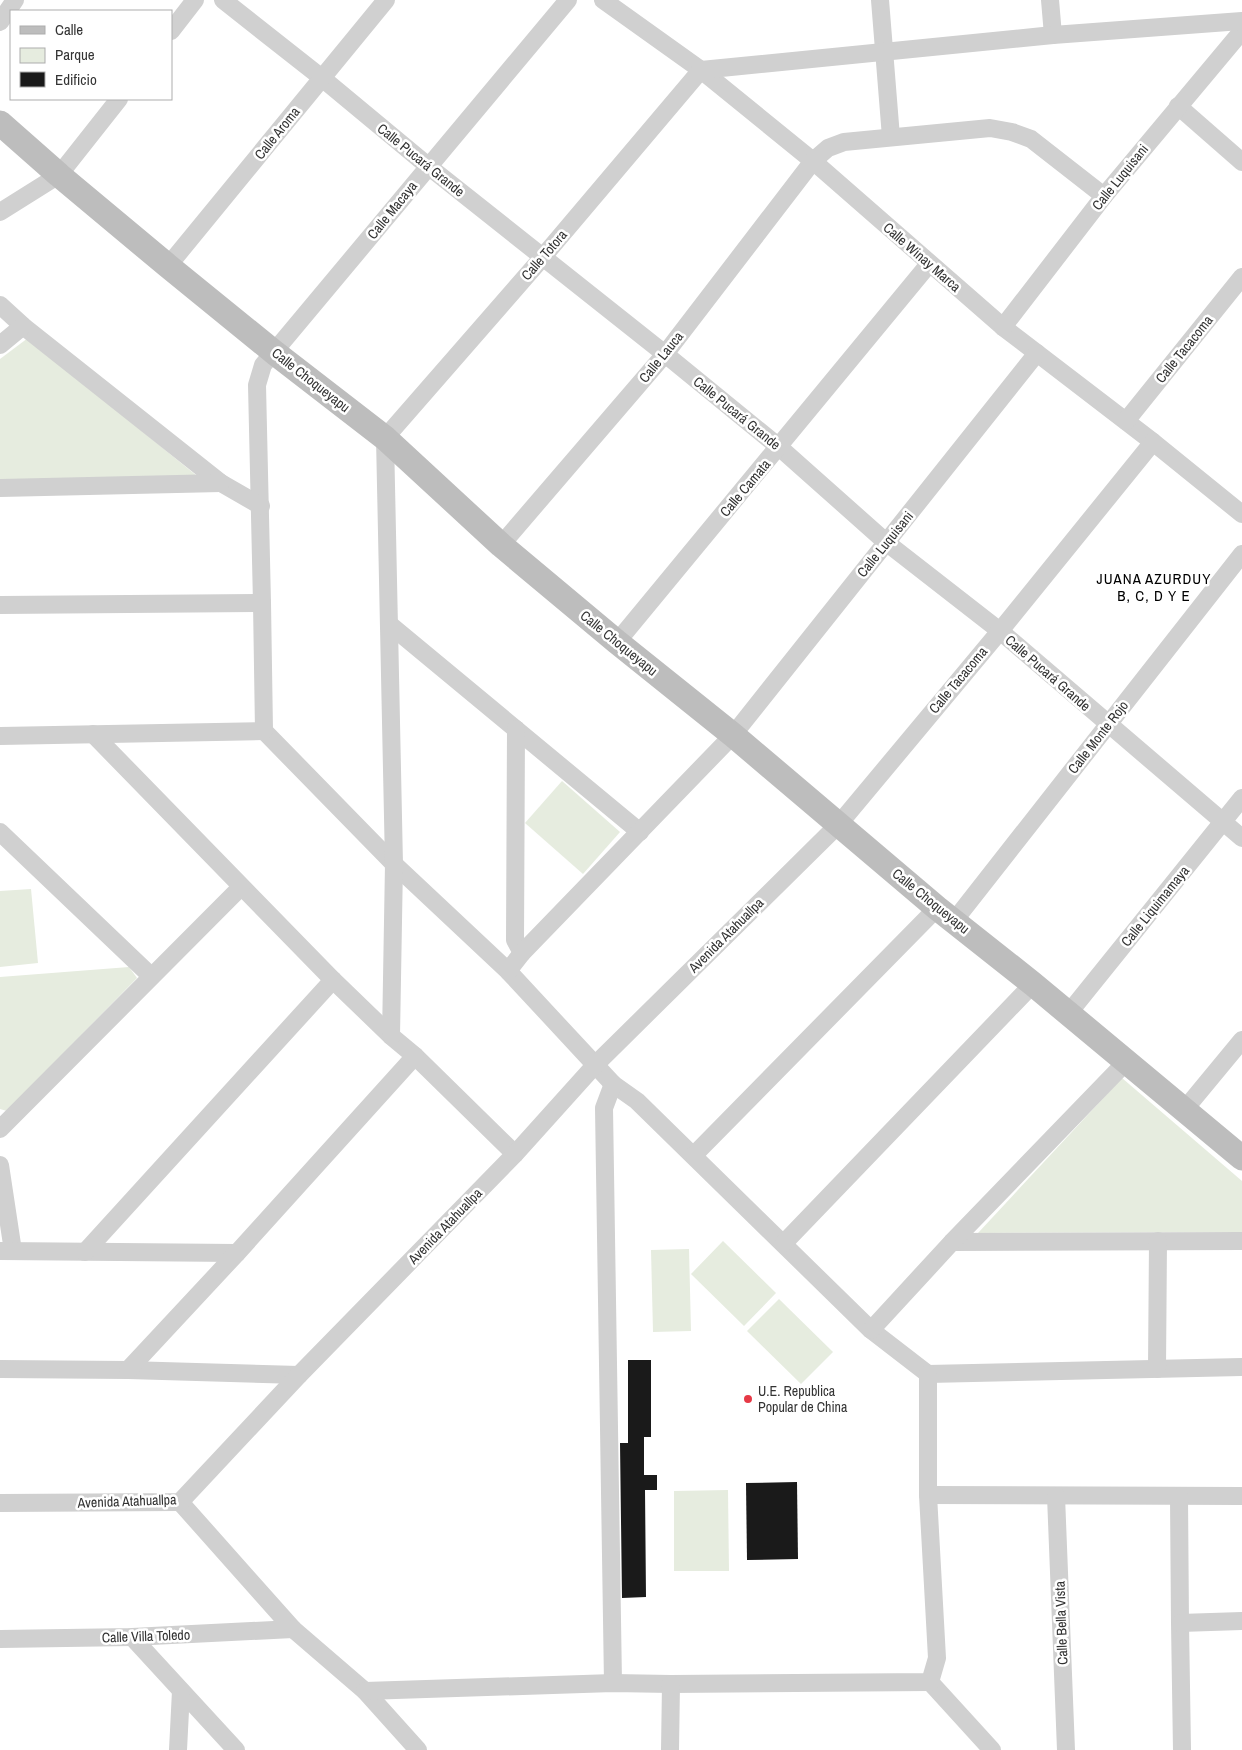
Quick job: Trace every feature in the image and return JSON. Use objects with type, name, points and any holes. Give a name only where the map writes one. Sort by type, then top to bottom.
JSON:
[{"type":"street","points":[[0,22],[16,0]]},
{"type":"street","points":[[172,30],[196,0]]},
{"type":"street","name":"Calle Pucará Grande","points":[[223,0],[779,447],[887,543],[1000,631],[1242,838]]},
{"type":"street","name":"Calle Aroma","points":[[168,266],[386,0]]},
{"type":"street","name":"Calle Macaya","points":[[264,731],[257,385],[263,366],[568,0]]},
{"type":"street","points":[[880,0],[891,137]]},
{"type":"street","points":[[1050,0],[1053,35]]},
{"type":"street","name":"Calle Winay Marca","points":[[611,2],[701,70],[813,162],[1003,327],[1153,442],[1242,514]]},
{"type":"street","points":[[701,70],[1053,35],[1242,21]]},
{"type":"street","name":"Calle Luquisani","points":[[1003,327],[1104,196],[1242,31]]},
{"type":"street","name":"Calle Totora","points":[[385,438],[542,258],[701,70]]},
{"type":"street","points":[[0,212],[59,175],[118,100]]},
{"type":"street","points":[[1178,106],[1242,162]]},
{"type":"street","name":"Calle Choqueyapu","points":[[0,123],[59,175],[274,353],[385,438],[501,545],[617,642],[733,735],[945,915],[1034,984],[1242,1158]]},
{"type":"street","name":"Calle Lauca","points":[[501,545],[665,354],[813,162],[828,148],[844,142],[990,128],[1012,132],[1031,139],[1104,196]]},
{"type":"street","name":"Calle Camata","points":[[617,642],[929,264]]},
{"type":"street","name":"Calle Tacacoma","points":[[1126,421],[1242,277]]},
{"type":"street","points":[[0,305],[23,326],[221,484],[260,506]]},
{"type":"street","points":[[0,345],[23,326]]},
{"type":"street","name":"Calle Luquisani","points":[[508,971],[522,953],[733,735],[1037,353]]},
{"type":"street","points":[[385,438],[394,864],[391,1036]]},
{"type":"street","name":"Calle Tacacoma","points":[[839,824],[1000,631],[1153,442]]},
{"type":"street","points":[[0,488],[221,484]]},
{"type":"street","name":"Calle Monte Rojo","points":[[694,1155],[945,915],[1107,724],[1242,554]]},
{"type":"street","points":[[0,605],[262,604]]},
{"type":"street","points":[[389,624],[640,832]]},
{"type":"street","points":[[516,729],[515,940],[522,953]]},
{"type":"street","points":[[0,736],[264,731],[394,864],[508,971],[613,1084],[637,1100],[871,1330],[928,1374],[1242,1367]]},
{"type":"street","points":[[93,734],[333,980],[391,1036],[415,1056],[515,1154]]},
{"type":"street","name":"Calle Liquimamaya","points":[[1068,1014],[1242,798]]},
{"type":"street","name":"Avenida Atahuallpa","points":[[0,1502],[180,1502],[299,1375],[515,1154],[596,1064],[839,824]]},
{"type":"street","points":[[0,832],[151,976]]},
{"type":"street","points":[[0,1129],[241,887]]},
{"type":"street","points":[[85,1252],[333,980]]},
{"type":"street","points":[[784,1243],[1034,984]]},
{"type":"street","points":[[1184,1109],[1242,1040]]},
{"type":"street","points":[[128,1370],[237,1253],[415,1056]]},
{"type":"street","points":[[871,1330],[952,1242],[1126,1062]]},
{"type":"street","points":[[613,1084],[604,1108],[613,1683]]},
{"type":"street","points":[[0,1165],[7,1251],[237,1253]]},
{"type":"street","points":[[1157,1369],[1158,1241]]},
{"type":"street","points":[[952,1242],[1242,1241]]},
{"type":"street","points":[[0,1369],[128,1370],[299,1375]]},
{"type":"street","points":[[928,1374],[928,1495],[937,1658],[930,1682]]},
{"type":"street","points":[[928,1495],[1242,1496]]},
{"type":"street","name":"Calle Bella Vista","points":[[1056,1496],[1066,1750]]},
{"type":"street","points":[[1179,1497],[1182,1750]]},
{"type":"street","points":[[180,1502],[293,1629],[365,1691],[418,1750]]},
{"type":"street","points":[[1180,1622],[1242,1621]]},
{"type":"street","name":"Calle Villa Toledo","points":[[0,1638],[132,1637],[293,1629]]},
{"type":"street","points":[[132,1637],[236,1750]]},
{"type":"street","points":[[365,1691],[613,1683],[930,1682],[992,1750]]},
{"type":"street","points":[[670,1750],[671,1684]]},
{"type":"street","points":[[178,1750],[181,1691]]},
{"type":"green space","points":[[28,338],[197,476],[0,481],[0,359]]},
{"type":"green space","points":[[562,781],[620,832],[583,874],[525,823]]},
{"type":"green space","points":[[31,889],[38,963],[0,967],[0,891]]},
{"type":"green space","points":[[129,967],[137,978],[7,1111],[0,1109],[0,977]]},
{"type":"green space","points":[[1122,1078],[1242,1181],[1242,1232],[978,1233]]},
{"type":"green space","points":[[723,1241],[776,1293],[744,1326],[691,1274]]},
{"type":"green space","points":[[689,1249],[691,1331],[653,1332],[651,1250]]},
{"type":"green space","points":[[779,1299],[833,1352],[801,1384],[747,1331]]},
{"type":"green space","points":[[728,1490],[729,1571],[674,1571],[674,1491]]},
{"type":"building","points":[[628,1360],[651,1360],[651,1437],[644,1437],[644,1475],[657,1475],[657,1490],[645,1490],[646,1597],[622,1598],[620,1443],[628,1443]]},
{"type":"building","points":[[797,1482],[798,1559],[747,1560],[746,1483]]},
{"type":"place","name":"U.E. Republica Popular de China","points":[[748,1399]]},
{"type":"district","name":"JUANA AZURDUY B, C, D Y E","points":[[1154,588]]}]
